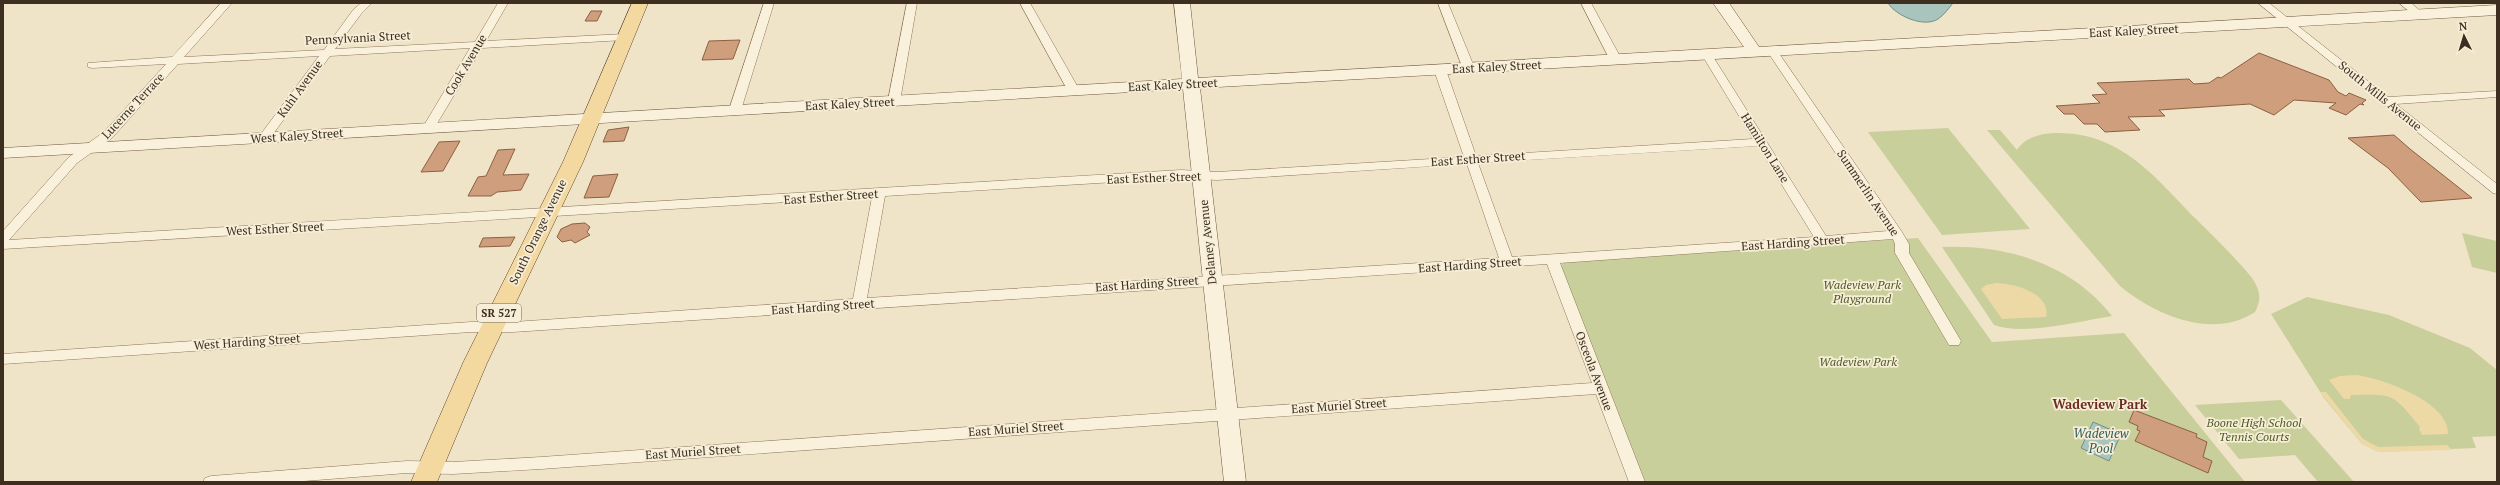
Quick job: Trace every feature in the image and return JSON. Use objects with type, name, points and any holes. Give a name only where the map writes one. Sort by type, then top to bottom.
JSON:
[{"type":"main road","name":"South Orange Avenue","points":[[428,475],[492,327],[548,213],[592,117],[640,3]]},
{"type":"street","name":"Lucerne Terrace","points":[[3,239],[73,160],[108,135],[227,3]]},
{"type":"street","name":"Kuhl Avenue","points":[[264,138],[357,12],[367,3]]},
{"type":"street","name":"Cook Avenue","points":[[429,127],[503,3]]},
{"type":"street","points":[[735,110],[769,3]]},
{"type":"street","points":[[894,101],[912,3]]},
{"type":"street","points":[[1025,3],[1074,91]]},
{"type":"street","name":"Delaney Avenue","points":[[1182,3],[1234,482]]},
{"type":"street","points":[[1443,3],[1469,69]]},
{"type":"street","points":[[1586,3],[1616,60]]},
{"type":"street","points":[[1721,3],[1755,52]]},
{"type":"street","name":"South Mills Avenue","points":[[2263,3],[2497,190]]},
{"type":"street","points":[[2404,3],[2420,15]]},
{"type":"street","name":"East Kaley Street","points":[[592,117],[1469,69],[2497,10]]},
{"type":"street","name":"Pennsylvania Street","points":[[92,65],[625,37]]},
{"type":"street","name":"Summerlin Avenue","points":[[1772,51],[1897,235],[1902,244],[1902,253],[1954,341]]},
{"type":"street","name":"Hamilton Lane","points":[[1707,55],[1822,241]]},
{"type":"street","points":[[1440,70],[1507,263]]},
{"type":"street","points":[[2387,101],[2497,94]]},
{"type":"street","name":"West Kaley Street","points":[[3,153],[592,117]]},
{"type":"street","name":"East Esther Street","points":[[548,213],[879,194],[1181,174],[1201,175],[1761,142]]},
{"type":"street","points":[[859,304],[879,194]]},
{"type":"street","name":"West Esther Street","points":[[3,245],[548,213]]},
{"type":"street","name":"East Harding Street","points":[[492,327],[1507,263],[1897,235]]},
{"type":"street","name":"Osceola Avenue","points":[[1552,260],[1637,482]]},
{"type":"street","name":"West Harding Street","points":[[3,359],[492,327]]},
{"type":"street","name":"East Muriel Street","points":[[211,482],[407,467],[428,475],[538,463],[1601,388]]},
{"type":"green space","points":[[1948,128],[2030,229],[1942,235],[1868,132]]},
{"type":"green space","points":[[1987,130],[2000,130],[2017,150],[2024,142],[2038,135],[2054,133],[2077,134],[2098,140],[2117,148],[2134,159],[2165,187],[2232,255],[2252,278],[2259,295],[2259,303],[2255,312],[2239,320],[2221,324],[2203,324],[2167,314],[2134,297],[2120,286]]},
{"type":"green space","points":[[2462,233],[2497,241],[2497,273],[2472,267]]},
{"type":"green space","name":"Wadeview Park","points":[[1918,238],[1992,342],[2124,333],[2245,482],[1642,482],[1560,266],[1566,261]]},
{"type":"green space","points":[[1942,247],[1990,249],[2036,261],[2058,271],[2078,283],[2096,298],[2112,316],[2036,328],[2006,328],[1994,325]]},
{"type":"green space","points":[[2307,297],[2389,315],[2470,348],[2497,370],[2497,436],[2472,437],[2476,448],[2379,452],[2362,444],[2324,398],[2271,314]]},
{"type":"green space","name":"Boone High School Tennis Courts","points":[[2281,400],[2354,482],[2318,482],[2295,455],[2239,459],[2195,405]]},
{"type":"sand","points":[[1996,283],[2020,287],[2037,296],[2043,302],[2046,309],[2046,317],[2002,319],[1981,289],[1986,285]]},
{"type":"sand","points":[[2356,375],[2381,381],[2397,387],[2426,402],[2438,412],[2446,422],[2448,434],[2422,435],[2419,429],[2420,427],[2404,408],[2392,398],[2376,395],[2351,395],[2350,399],[2344,399],[2329,380],[2340,376]]},
{"type":"sand","points":[[2320,392],[2326,392],[2363,439],[2378,447],[2447,445],[2452,450],[2379,452],[2362,444]]},
{"type":"water","points":[[1888,3],[1953,3],[1938,19],[1925,22],[1904,16],[1892,8]]},
{"type":"water","name":"Wadeview Pool","points":[[2093,422],[2121,434],[2109,461],[2081,448]]},
{"type":"building","points":[[591,11],[602,11],[597,21],[585,21]]},
{"type":"building","points":[[740,40],[733,59],[702,60],[709,41]]},
{"type":"building","points":[[2259,53],[2329,80],[2338,92],[2346,96],[2349,93],[2366,100],[2362,103],[2364,105],[2360,104],[2346,115],[2329,108],[2336,103],[2294,100],[2274,115],[2250,104],[2159,110],[2165,116],[2128,117],[2140,130],[2105,132],[2097,124],[2084,124],[2074,114],[2064,114],[2056,106],[2100,103],[2092,95],[2107,94],[2097,83],[2189,79],[2194,84],[2209,83],[2218,77],[2221,78]]},
{"type":"building","points":[[629,127],[624,141],[603,142],[608,130]]},
{"type":"building","points":[[2394,135],[2472,198],[2421,202],[2388,168],[2348,138]]},
{"type":"building","points":[[460,141],[443,171],[421,172],[439,142]]},
{"type":"building","points":[[515,149],[503,175],[529,174],[521,190],[497,192],[491,196],[468,196],[478,177],[486,176],[498,150]]},
{"type":"building","points":[[618,174],[609,197],[584,198],[593,176]]},
{"type":"building","points":[[585,223],[590,227],[587,232],[590,235],[575,243],[571,240],[562,242],[557,237],[561,229],[572,224]]},
{"type":"building","points":[[515,237],[510,246],[479,247],[483,238]]},
{"type":"building","points":[[2134,410],[2197,434],[2196,437],[2207,442],[2203,457],[2212,461],[2208,473],[2135,441],[2140,431],[2137,430],[2138,426],[2129,422]]},
{"type":"district","name":"Wadeview Park","points":[[2100,404]]},
{"type":"park label","name":"Wadeview Park Playground","points":[[1862,292]]}]
